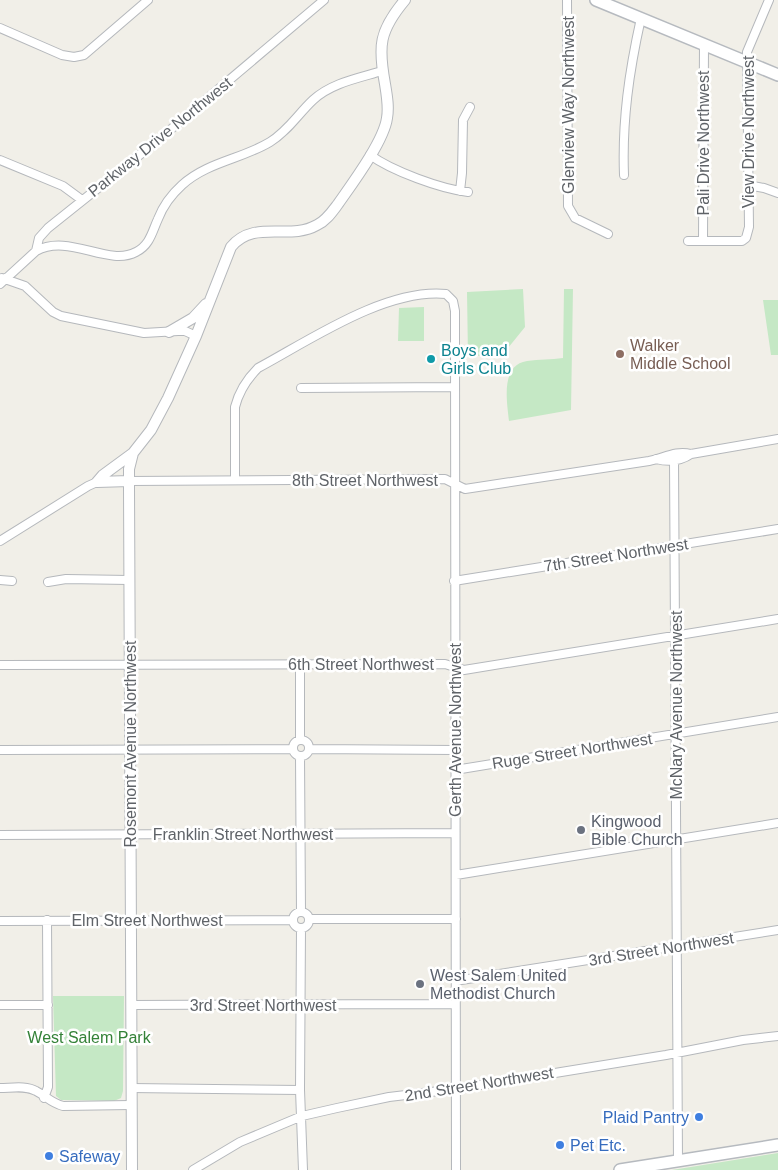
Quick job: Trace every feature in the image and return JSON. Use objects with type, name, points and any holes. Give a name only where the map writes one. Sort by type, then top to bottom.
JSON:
[{"type":"main road","points":[[596,0],[778,75]]},
{"type":"main road","points":[[620,1170],[778,1145]]},
{"type":"street","points":[[0,28],[62,55],[74,58],[84,55],[148,0]]},
{"type":"street","name":"Parkway Drive Northwest","points":[[1,280],[36,251],[39,238],[43,233],[157,141],[324,0]]},
{"type":"street","name":"Rosemont Avenue Northwest","points":[[132,1170],[130,1005],[130,463],[133,453],[151,430],[162,411],[196,336],[227,255],[236,241],[254,232],[292,232],[307,229],[322,222],[338,203],[383,134],[387,119],[387,98],[380,57],[382,36],[390,20],[405,0]]},
{"type":"street","name":"Glenview Way Northwest","points":[[567,0],[568,201],[570,210],[578,220],[608,234]]},
{"type":"street","name":"View Drive Northwest","points":[[703,241],[742,241],[746,238],[749,227],[747,52],[769,0]]},
{"type":"street","points":[[624,176],[623,147],[627,89],[641,18]]},
{"type":"street","name":"Pali Drive Northwest","points":[[703,241],[704,44]]},
{"type":"street","points":[[36,251],[48,246],[63,245],[114,255],[125,256],[135,253],[149,241],[158,218],[172,194],[195,175],[222,161],[250,152],[270,142],[291,125],[312,100],[323,91],[336,85],[382,71]]},
{"type":"street","points":[[370,154],[381,163],[447,189],[464,192],[462,173],[463,120],[470,107]]},
{"type":"street","points":[[0,160],[64,186],[82,200]]},
{"type":"street","points":[[748,185],[778,193]]},
{"type":"street","points":[[688,241],[703,241]]},
{"type":"street","points":[[1,280],[25,286],[53,312],[61,316],[144,333],[185,331],[196,336]]},
{"type":"street","name":"Gerth Avenue Northwest","points":[[235,480],[235,407],[237,397],[249,377],[258,368],[362,312],[420,294],[446,294],[453,301],[455,311],[456,1170]]},
{"type":"street","points":[[169,332],[193,318],[211,297]]},
{"type":"street","points":[[301,388],[455,387]]},
{"type":"street","name":"8th Street Northwest","points":[[129,481],[445,479],[465,489],[656,459],[664,461],[684,459],[691,454],[778,440]]},
{"type":"street","name":"8th Street Northwest","points":[[656,459],[662,455],[685,452],[691,454]]},
{"type":"street","points":[[0,541],[97,482],[133,453]]},
{"type":"street","name":"McNary Avenue Northwest","points":[[674,460],[678,1160]]},
{"type":"street","points":[[97,482],[129,481]]},
{"type":"street","name":"7th Street Northwest","points":[[454,581],[778,529]]},
{"type":"street","points":[[48,582],[66,579],[129,580]]},
{"type":"street","points":[[0,580],[12,581]]},
{"type":"street","name":"6th Street Northwest","points":[[0,665],[445,664],[464,670],[778,620]]},
{"type":"street","points":[[300,664],[300,740]]},
{"type":"street","name":"Ruge Street Northwest","points":[[455,770],[778,717]]},
{"type":"street","points":[[300,740],[307,744],[308,748]]},
{"type":"street","points":[[293,749],[296,742],[300,740]]},
{"type":"street","points":[[308,748],[455,750]]},
{"type":"street","points":[[300,756],[304,755],[308,748]]},
{"type":"street","points":[[0,750],[293,749]]},
{"type":"street","points":[[293,749],[294,753],[300,756]]},
{"type":"street","points":[[300,756],[300,912]]},
{"type":"street","points":[[456,875],[778,824]]},
{"type":"street","name":"Franklin Street Northwest","points":[[0,835],[455,833]]},
{"type":"street","points":[[300,912],[307,915],[308,919]]},
{"type":"street","points":[[300,912],[296,914],[293,920],[294,924],[301,928]]},
{"type":"street","points":[[308,919],[456,919]]},
{"type":"street","points":[[301,928],[305,926],[308,919]]},
{"type":"street","points":[[44,1098],[48,1086],[47,920]]},
{"type":"street","name":"Elm Street Northwest","points":[[0,921],[293,920]]},
{"type":"street","points":[[301,928],[300,1090],[303,1170]]},
{"type":"street","name":"3rd Street Northwest","points":[[455,981],[778,930]]},
{"type":"street","name":"3rd Street Northwest","points":[[130,1005],[300,1006],[455,1004]]},
{"type":"street","points":[[0,1005],[48,1005]]},
{"type":"street","name":"2nd Street Northwest","points":[[192,1170],[240,1142],[302,1116],[389,1097],[778,1036]]},
{"type":"street","points":[[0,1088],[28,1088],[36,1091],[54,1104],[63,1106],[131,1105]]},
{"type":"street","points":[[131,1088],[300,1090]]},
{"type":"green space","points":[[523,289],[525,327],[504,353],[468,357],[467,292]]},
{"type":"green space","points":[[564,289],[573,289],[571,410],[509,421],[507,385],[513,369],[518,364],[527,361],[563,358]]},
{"type":"green space","points":[[763,300],[778,300],[778,355],[771,355]]},
{"type":"green space","points":[[424,307],[424,341],[398,341],[399,308]]},
{"type":"green space","name":"West Salem Park","points":[[53,996],[124,996],[123,1091],[121,1098],[114,1101],[61,1100],[56,1096]]},
{"type":"green space","points":[[778,1153],[778,1170],[672,1170]]},
{"type":"place","name":"Walker Middle School","points":[[620,354]]},
{"type":"place","name":"Boys and Girls Club","points":[[431,359]]},
{"type":"place","name":"Kingwood Bible Church","points":[[581,830]]},
{"type":"place","name":"West Salem United Methodist Church","points":[[420,984]]},
{"type":"place","name":"Plaid Pantry","points":[[699,1117]]},
{"type":"place","name":"Pet Etc.","points":[[560,1145]]},
{"type":"place","name":"Safeway","points":[[49,1156]]}]
